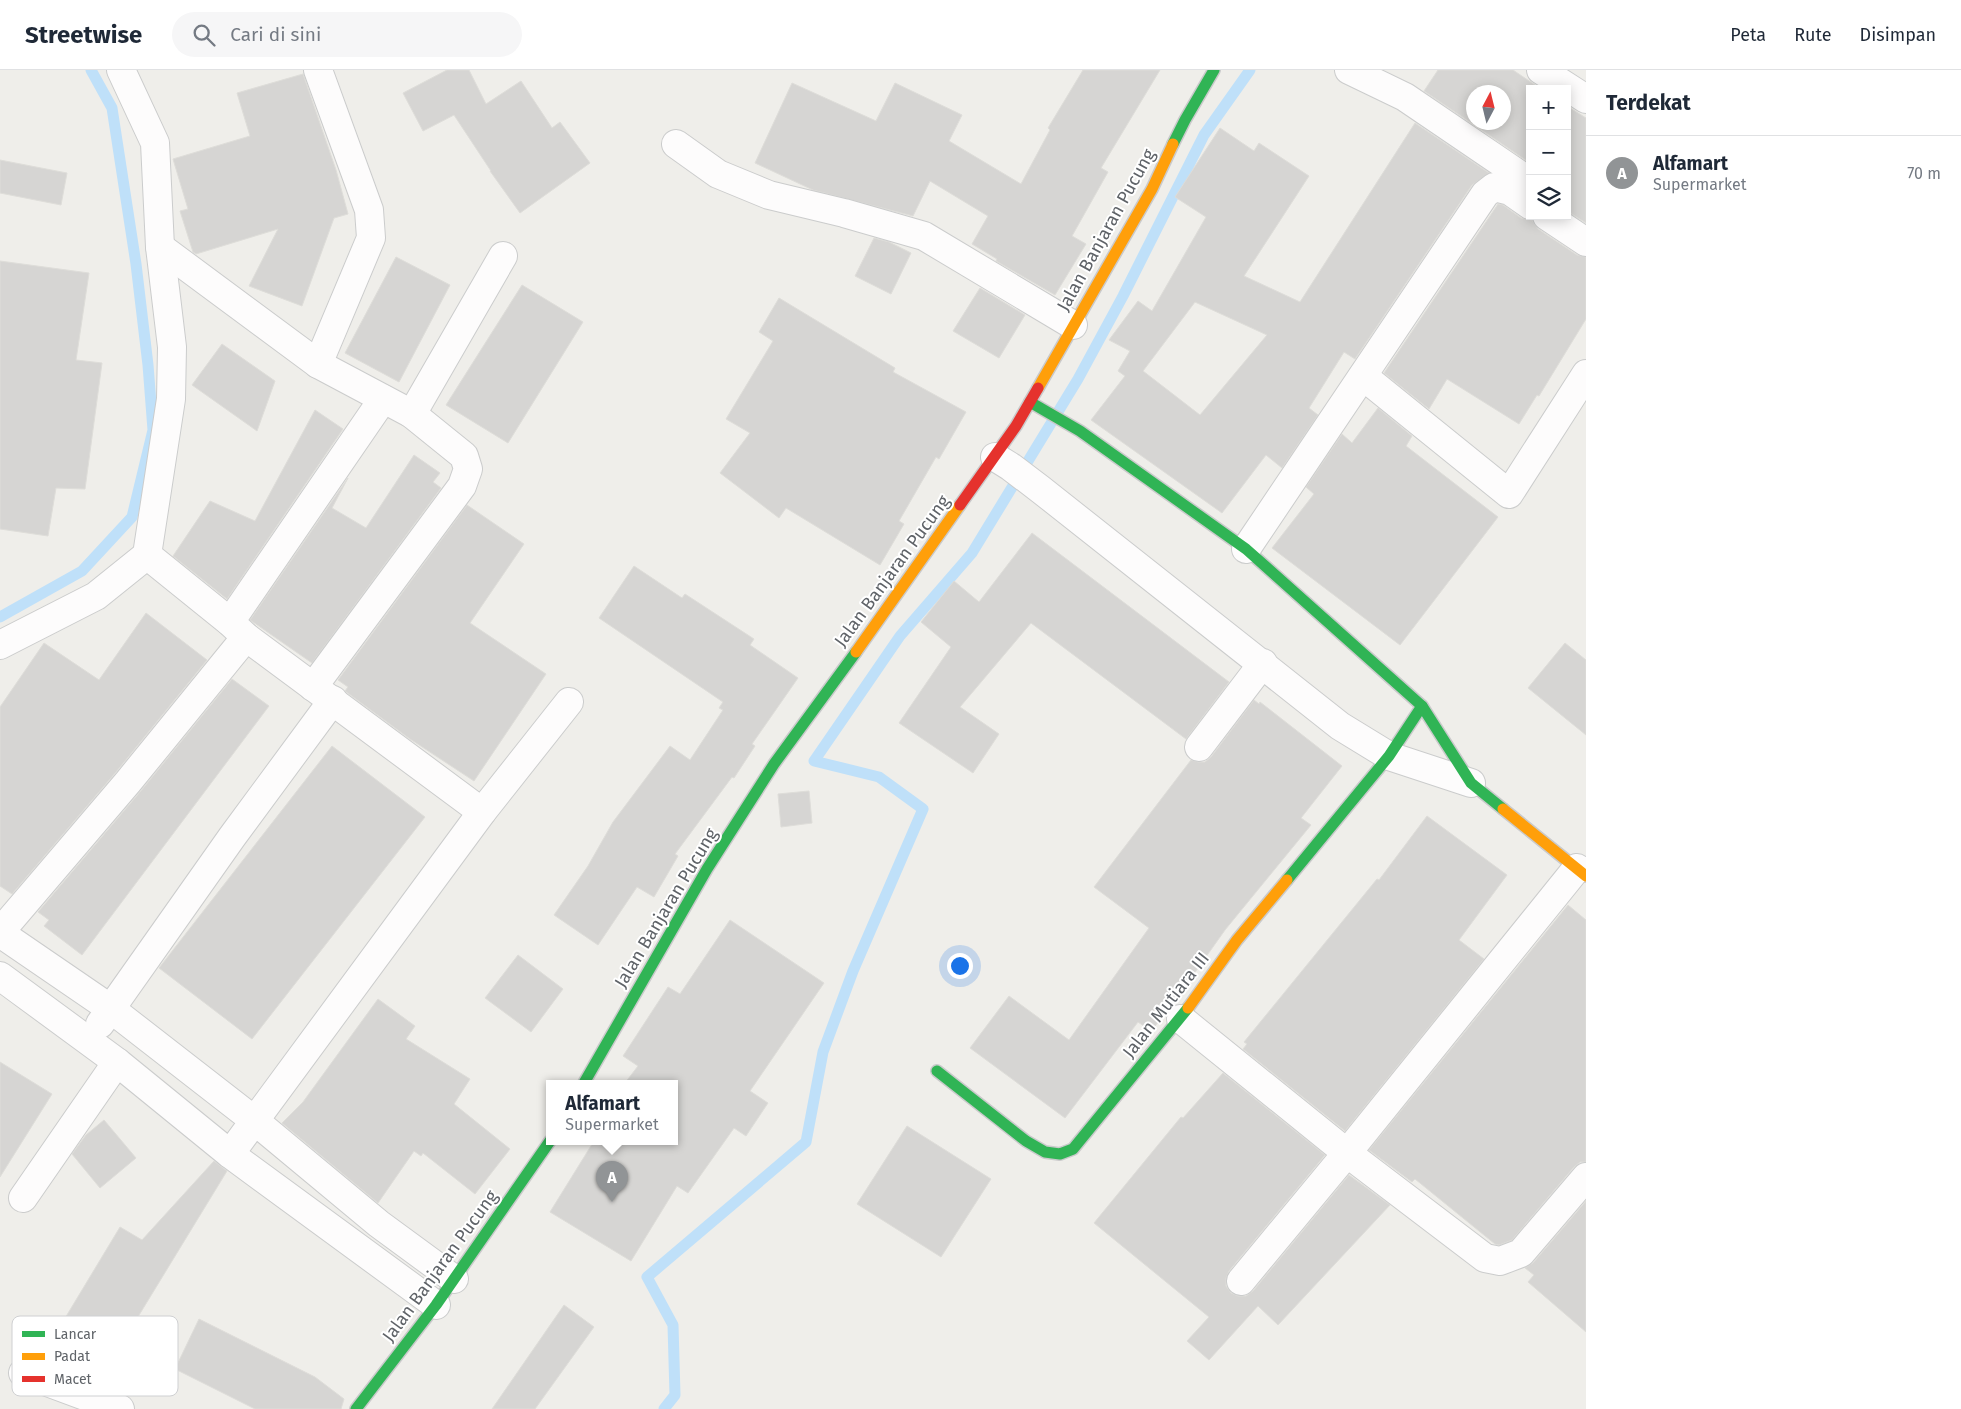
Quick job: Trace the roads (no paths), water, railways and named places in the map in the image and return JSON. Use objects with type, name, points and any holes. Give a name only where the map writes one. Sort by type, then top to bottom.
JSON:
[{"type":"street","points":[[0,645],[96,596],[147,555],[171,399],[172,347],[160,248],[155,143],[121,70]]},
{"type":"street","points":[[318,70],[369,210],[371,238],[318,364]]},
{"type":"street","name":"Jalan Banjaran Pucung","points":[[586,1080],[707,869],[774,764],[1003,462],[1034,405],[1073,325],[1152,188],[1186,120],[1214,70]]},
{"type":"street","points":[[1349,70],[1406,97],[1526,179]]},
{"type":"street","points":[[1542,70],[1586,99]]},
{"type":"street","points":[[676,144],[718,174],[769,195],[844,213],[924,236],[1073,325]]},
{"type":"street","points":[[1246,549],[1485,194],[1494,187],[1510,192],[1526,202]]},
{"type":"street","points":[[1571,210],[1586,220]]},
{"type":"street","points":[[1553,220],[1586,242]]},
{"type":"street","points":[[87,1040],[111,1009],[232,837],[323,694],[462,486],[468,469],[464,456],[412,414],[318,364],[160,248]]},
{"type":"street","points":[[412,414],[504,256]]},
{"type":"street","points":[[1363,376],[1509,494],[1586,374]]},
{"type":"street","points":[[383,399],[238,630],[128,782],[0,933],[111,1009],[255,1121],[380,1224],[454,1279]]},
{"type":"street","points":[[1034,405],[1076,429],[1246,549],[1422,706],[1471,783],[1581,872],[1241,1281]]},
{"type":"street","points":[[1003,462],[1040,489],[1340,726],[1389,756],[1471,783]]},
{"type":"street","points":[[147,555],[238,630],[482,812]]},
{"type":"street","points":[[1199,747],[1263,664]]},
{"type":"street","points":[[230,1154],[482,812],[568,702]]},
{"type":"street","name":"Jalan Mutiara III","points":[[937,1071],[1026,1140],[1045,1152],[1060,1154],[1073,1149],[1181,1019],[1237,940],[1389,756],[1422,706]]},
{"type":"street","points":[[0,976],[117,1062],[230,1154],[436,1305]]},
{"type":"street","points":[[1181,1019],[1347,1153],[1485,1258],[1500,1261],[1521,1252],[1586,1177]]},
{"type":"street","points":[[23,1198],[117,1062]]},
{"type":"street","name":"Jalan Banjaran Pucung","points":[[356,1409],[436,1305],[547,1145]]},
{"type":"street","points":[[85,1396],[120,1409]]},
{"type":"waterway","points":[[0,617],[82,571],[132,517],[153,430],[148,365],[136,264],[112,108],[91,70]]},
{"type":"waterway","points":[[664,1409],[675,1395],[673,1325],[647,1277],[806,1142],[823,1052],[853,971],[923,809],[879,777],[814,761],[900,636],[972,553],[1078,379],[1123,296],[1204,135],[1250,70]]},
{"type":"place","name":"Alfamart","points":[[612,1202]]}]
